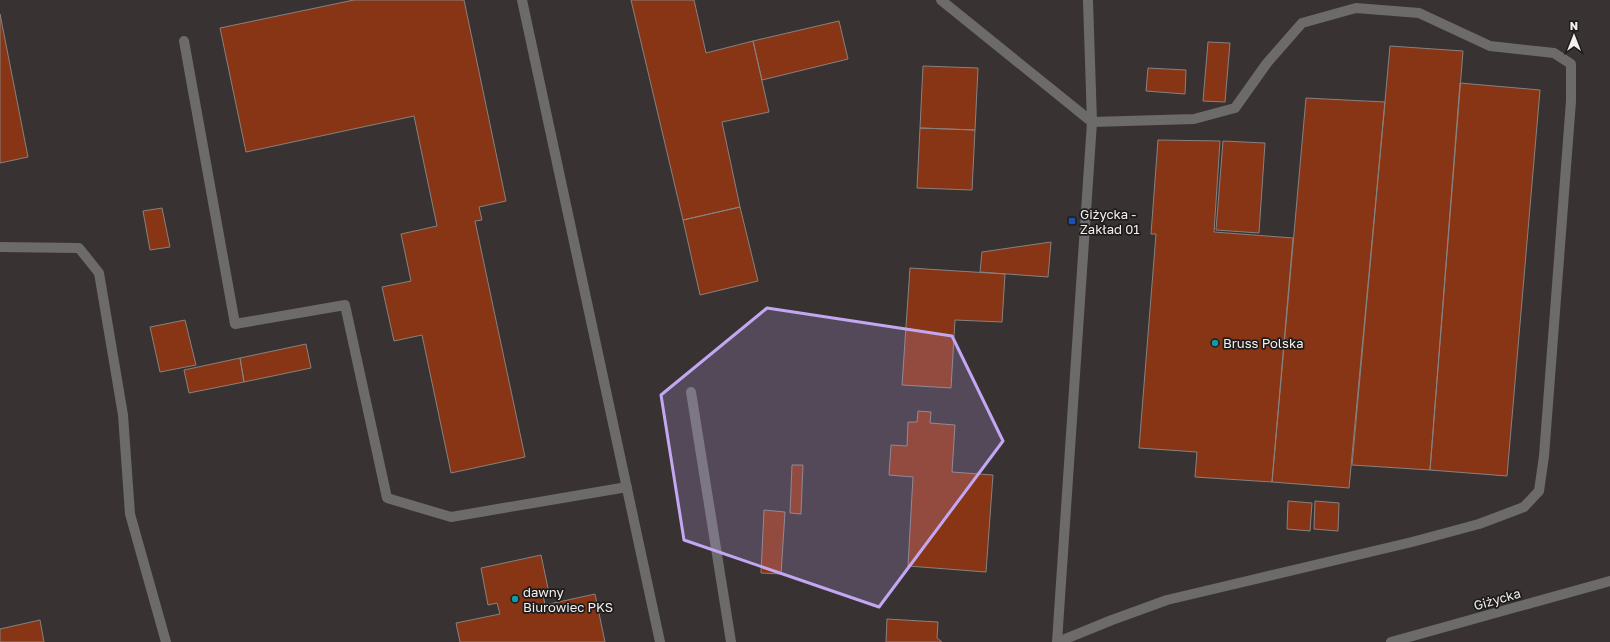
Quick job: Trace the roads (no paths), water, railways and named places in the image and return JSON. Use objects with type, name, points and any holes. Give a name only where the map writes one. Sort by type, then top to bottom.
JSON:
[{"type":"street","points":[[522,0],[660,642]]},
{"type":"street","points":[[941,0],[1092,122],[1194,119],[1235,108],[1267,63],[1302,23],[1356,8],[1419,13],[1490,46],[1554,53],[1571,64],[1571,102],[1545,448],[1539,491],[1524,507],[1479,524],[1335,561],[1167,600],[1057,642],[1092,122],[1088,1]]},
{"type":"street","points":[[184,41],[235,324],[346,305],[386,498],[451,517],[627,487]]},
{"type":"street","points":[[0,247],[79,248],[99,272],[123,415],[130,514],[166,642]]},
{"type":"street","points":[[691,392],[731,642]]},
{"type":"street","name":"Giżycka","points":[[1391,642],[1610,581]]},
{"type":"place","name":"Giżycka - Zakład 01","points":[[1072,221]]},
{"type":"place","name":"Bruss Polska","points":[[1215,343]]},
{"type":"place","name":"dawny Biurowiec PKS","points":[[515,599]]}]
